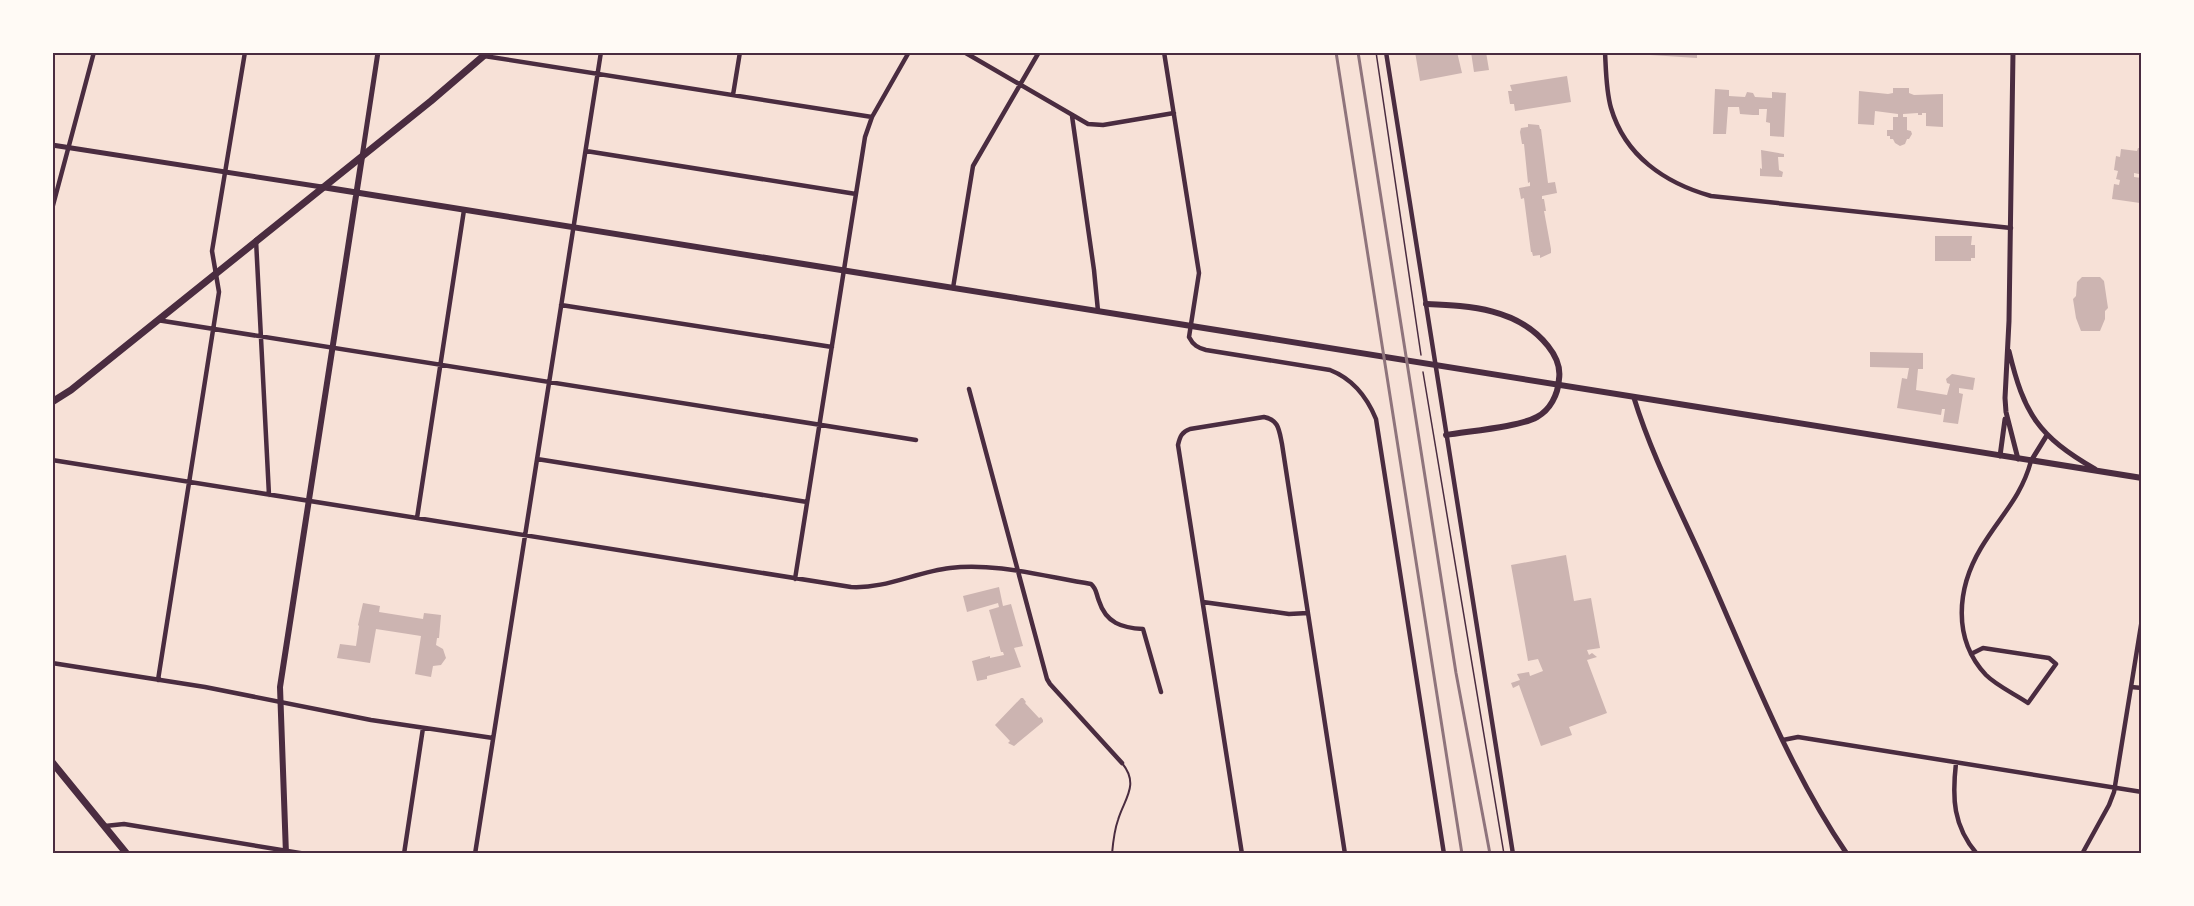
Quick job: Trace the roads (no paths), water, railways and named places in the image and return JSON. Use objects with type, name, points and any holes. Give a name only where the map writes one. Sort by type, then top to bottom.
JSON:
[{"type":"main road","points":[[52,402],[71,390],[362,157],[486,54]]},
{"type":"main road","points":[[286,852],[281,678],[362,157]]},
{"type":"main road","points":[[322,188],[2142,478]]},
{"type":"main road","points":[[1426,304],[1491,311],[1522,322],[1541,338],[1556,358],[1560,371],[1559,385],[1554,399],[1547,409],[1534,419],[1446,435]]},
{"type":"main road","points":[[52,762],[127,854]]},
{"type":"street","points":[[52,209],[94,52]]},
{"type":"street","points":[[158,680],[219,292],[212,251],[244,52]]},
{"type":"street","points":[[362,157],[378,52]]},
{"type":"street","points":[[475,854],[601,52]]},
{"type":"street","points":[[733,95],[740,52]]},
{"type":"street","points":[[795,579],[865,137],[872,117],[909,52]]},
{"type":"street","points":[[964,52],[1088,124],[1099,125],[1174,113]]},
{"type":"street","points":[[953,288],[974,166],[1039,52]]},
{"type":"street","points":[[1164,52],[1199,273],[1189,337],[1192,343],[1198,348],[1330,370],[1340,374],[1357,388],[1374,413],[1380,439],[1444,854]]},
{"type":"street","points":[[1386,52],[1513,854]]},
{"type":"street","points":[[1605,52],[1611,106],[1623,135],[1649,166],[1667,180],[1687,189],[1711,196],[2011,228]]},
{"type":"street","points":[[2000,456],[2006,412],[2013,52]]},
{"type":"street","points":[[486,54],[872,117]]},
{"type":"street","points":[[1072,116],[1098,311]]},
{"type":"street","points":[[52,145],[322,188]]},
{"type":"street","points":[[586,151],[856,194]]},
{"type":"street","points":[[417,518],[464,210]]},
{"type":"street","points":[[256,240],[269,495]]},
{"type":"street","points":[[561,305],[832,347]]},
{"type":"street","points":[[157,320],[916,440]]},
{"type":"street","points":[[2008,344],[2024,402],[2047,435],[2066,452],[2098,471]]},
{"type":"street","points":[[969,389],[1050,684],[1122,763]]},
{"type":"street","points":[[1634,398],[1641,423],[1783,741],[1815,802],[1847,854]]},
{"type":"street","points":[[2006,412],[2018,459]]},
{"type":"street","points":[[1242,854],[1179,437],[1184,431],[1190,429],[1264,417],[1274,421],[1278,426],[1345,854]]},
{"type":"street","points":[[1971,654],[1983,648],[2049,658],[2056,664],[2028,703],[1988,676],[1971,654],[1965,642],[1960,610],[1965,583],[1980,549],[2023,486],[2031,461],[2047,435]]},
{"type":"street","points":[[537,459],[807,502]]},
{"type":"street","points":[[52,460],[795,579],[858,587],[882,585],[921,573],[950,568],[981,567],[1094,586],[1101,607],[1111,620],[1125,628],[1143,629],[1161,692]]},
{"type":"street","points":[[1203,602],[1289,614],[1308,613]]},
{"type":"street","points":[[2083,853],[2109,806],[2115,788],[2142,620]]},
{"type":"street","points":[[52,663],[280,701],[371,720],[493,738]]},
{"type":"street","points":[[2131,687],[2142,688]]},
{"type":"street","points":[[404,854],[423,728]]},
{"type":"street","points":[[1783,741],[1798,737],[2142,792]]},
{"type":"street","points":[[1956,763],[1953,792],[1956,815],[1964,836],[1977,854]]},
{"type":"street","points":[[105,826],[124,824],[306,854]]},
{"type":"lane","points":[[1112,854],[1118,819],[1130,792],[1128,771],[1122,763]]},
{"type":"railway","points":[[1336,52],[1462,854]]},
{"type":"railway","points":[[1358,52],[1456,673],[1490,854]]}]
